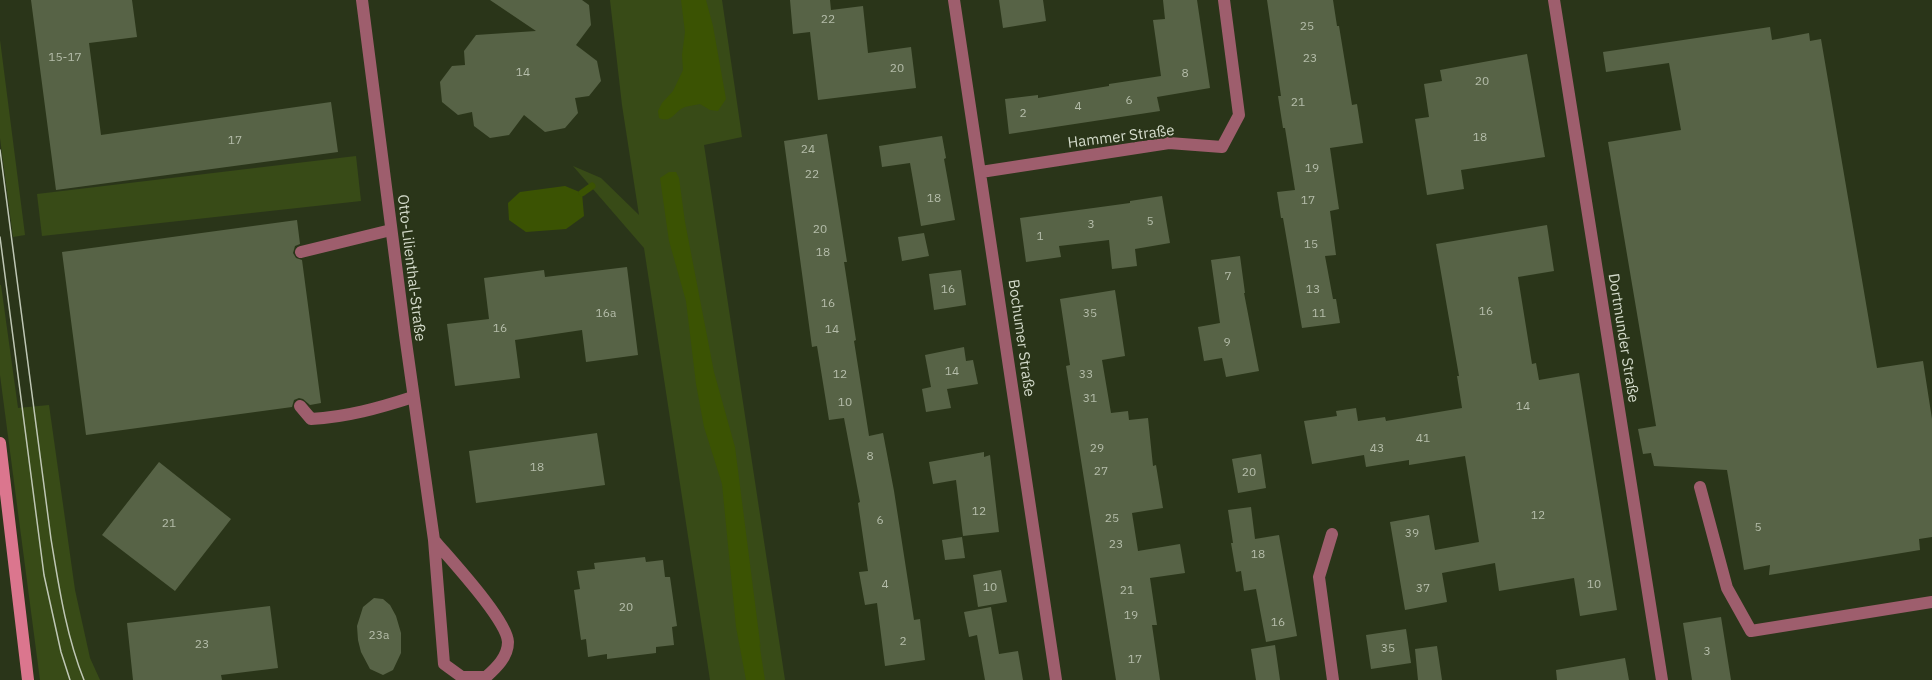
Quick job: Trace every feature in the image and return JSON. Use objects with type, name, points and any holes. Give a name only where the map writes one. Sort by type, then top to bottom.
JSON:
[{"type":"main road","points":[[0,443],[28,680]]},
{"type":"street","name":"Otto-Lilienthal-Straße","points":[[362,0],[413,397],[434,540],[444,664],[462,677],[486,677],[501,663],[508,643],[502,624],[434,540]]},
{"type":"street","name":"Bochumer Straße","points":[[954,0],[1056,680]]},
{"type":"street","name":"Hammer Straße","points":[[981,172],[1169,143],[1222,147],[1239,115],[1224,0]]},
{"type":"street","name":"Dortmunder Straße","points":[[1554,0],[1662,680]]},
{"type":"street","points":[[301,252],[391,230]]},
{"type":"street","points":[[300,406],[311,418],[332,417],[367,411],[413,397]]},
{"type":"street","points":[[1700,487],[1728,588],[1752,631],[1932,602]]},
{"type":"street","points":[[1332,534],[1319,577],[1333,680]]},
{"type":"shaded area","points":[[610,0],[722,0],[742,137],[704,145],[785,680],[710,680],[644,248],[573,166],[601,178],[639,215],[622,105]]},
{"type":"shaded area","points":[[681,0],[706,0],[726,99],[718,111],[710,110],[700,104],[685,107],[670,118],[663,119],[659,118],[658,111],[673,91],[683,70],[685,32]]},
{"type":"shaded area","points":[[0,40],[25,235],[13,237],[0,138]]},
{"type":"shaded area","points":[[356,156],[361,201],[42,236],[37,194]]},
{"type":"shaded area","points":[[669,172],[676,172],[679,178],[685,222],[714,372],[735,447],[765,680],[746,680],[736,627],[722,484],[704,427],[696,384],[686,301],[669,241],[660,178]]},
{"type":"shaded area","points":[[565,186],[582,193],[584,216],[566,229],[526,232],[509,220],[508,203],[520,192]]},
{"type":"shaded area","points":[[0,285],[18,408],[49,405],[75,590],[90,658],[100,680],[40,680],[0,375]]},
{"type":"building","points":[[31,0],[132,0],[137,37],[89,43],[101,135],[331,102],[338,152],[56,190]]},
{"type":"building","points":[[490,0],[582,0],[589,5],[591,25],[576,45],[597,61],[601,81],[589,96],[575,98],[578,113],[565,128],[545,132],[524,115],[509,135],[490,138],[474,126],[472,112],[458,115],[442,102],[440,82],[452,66],[465,65],[464,51],[476,35],[536,31]]},
{"type":"building","points":[[790,0],[830,0],[831,10],[863,6],[868,53],[911,47],[916,88],[818,100],[810,32],[793,34]]},
{"type":"building","points":[[999,0],[1043,0],[1046,21],[1003,28]]},
{"type":"building","points":[[1163,0],[1197,0],[1210,88],[1157,97],[1160,111],[1009,134],[1005,99],[1038,95],[1038,98],[1161,76],[1153,20],[1165,19]]},
{"type":"building","points":[[1267,0],[1333,0],[1352,105],[1357,104],[1363,143],[1330,148],[1339,209],[1330,211],[1336,255],[1325,256],[1340,323],[1302,328],[1277,192],[1295,190],[1278,96],[1281,96]]},
{"type":"building","points":[[1770,27],[1772,40],[1809,33],[1810,41],[1821,39],[1877,368],[1923,361],[1932,419],[1932,537],[1919,539],[1920,550],[1769,575],[1770,565],[1744,570],[1727,470],[1654,466],[1651,453],[1643,454],[1638,429],[1656,426],[1608,142],[1681,130],[1669,63],[1606,72],[1603,52]]},
{"type":"building","points":[[1527,54],[1545,157],[1461,170],[1464,189],[1427,195],[1415,119],[1429,117],[1424,84],[1442,81],[1440,70]]},
{"type":"building","points":[[827,134],[847,262],[844,262],[869,436],[883,433],[914,620],[920,619],[925,660],[885,666],[877,603],[865,605],[859,572],[868,571],[858,503],[860,502],[844,418],[829,420],[817,346],[812,347],[784,141]]},
{"type":"building","points":[[942,136],[955,220],[921,226],[910,163],[882,167],[879,146]]},
{"type":"building","points":[[1162,196],[1170,243],[1135,249],[1137,266],[1112,269],[1109,240],[1059,246],[1061,257],[1026,262],[1020,218],[1130,203],[1130,201]]},
{"type":"building","points":[[297,220],[300,244],[295,246],[293,253],[296,258],[302,260],[321,403],[310,405],[299,398],[294,400],[292,407],[86,435],[62,252]]},
{"type":"building","points":[[1547,225],[1554,271],[1518,277],[1532,364],[1536,363],[1539,380],[1579,373],[1617,610],[1580,616],[1574,578],[1499,591],[1495,563],[1442,573],[1447,602],[1405,610],[1390,522],[1429,515],[1435,550],[1479,542],[1465,456],[1409,465],[1409,460],[1366,467],[1364,455],[1312,464],[1304,421],[1337,416],[1336,411],[1356,408],[1358,421],[1385,417],[1386,421],[1462,408],[1457,376],[1459,376],[1436,244]]},
{"type":"building","points":[[924,233],[929,256],[902,261],[898,237]]},
{"type":"building","points":[[1240,256],[1244,293],[1259,371],[1226,377],[1222,358],[1204,361],[1198,327],[1220,323],[1211,260]]},
{"type":"building","points":[[627,267],[638,355],[586,362],[582,330],[515,340],[520,378],[455,386],[447,324],[489,319],[484,278],[544,270],[545,277]]},
{"type":"building","points":[[961,270],[966,305],[934,310],[929,274]]},
{"type":"building","points":[[1115,290],[1125,356],[1102,360],[1111,413],[1128,411],[1129,420],[1148,418],[1153,466],[1156,465],[1163,508],[1132,513],[1138,551],[1180,544],[1185,573],[1150,578],[1157,625],[1152,625],[1160,680],[1116,680],[1066,366],[1070,365],[1060,299]]},
{"type":"building","points":[[964,347],[966,361],[973,360],[978,384],[947,389],[951,408],[926,412],[922,389],[931,387],[925,355]]},
{"type":"building","points":[[597,433],[605,485],[476,503],[469,451]]},
{"type":"building","points":[[984,452],[984,457],[990,455],[999,532],[963,536],[956,480],[933,484],[929,462]]},
{"type":"building","points":[[1261,454],[1266,488],[1238,493],[1232,459]]},
{"type":"building","points":[[159,462],[231,519],[175,591],[102,535]]},
{"type":"building","points":[[1251,507],[1255,539],[1279,535],[1297,636],[1266,642],[1256,589],[1244,591],[1241,571],[1236,572],[1228,510]]},
{"type":"building","points":[[962,537],[965,558],[945,560],[942,540]]},
{"type":"building","points":[[645,557],[646,562],[663,560],[665,577],[670,577],[677,626],[672,627],[674,645],[656,647],[656,653],[607,659],[607,654],[588,657],[586,639],[581,640],[574,590],[580,589],[577,571],[595,569],[594,563]]},
{"type":"building","points":[[1001,570],[1007,602],[978,607],[973,575]]},
{"type":"building","points":[[374,598],[383,599],[390,605],[401,633],[401,653],[393,670],[383,675],[370,669],[361,652],[358,640],[357,626],[363,607]]},
{"type":"building","points":[[270,606],[278,668],[221,675],[222,680],[133,680],[127,623]]},
{"type":"building","points":[[991,607],[999,654],[1018,651],[1023,680],[985,680],[977,635],[969,637],[964,612]]},
{"type":"building","points":[[1721,617],[1731,680],[1692,680],[1683,623]]},
{"type":"building","points":[[1406,629],[1411,663],[1371,669],[1366,635]]},
{"type":"building","points":[[1275,645],[1280,680],[1256,680],[1251,649]]},
{"type":"building","points":[[1437,646],[1442,680],[1418,680],[1415,649]]},
{"type":"building","points":[[1625,658],[1629,680],[1557,680],[1556,670]]},
{"type":"waterway","points":[[582,193],[592,186]]},
{"type":"tram line","points":[[0,150],[51,539],[68,628],[84,680]]},
{"type":"tram line","points":[[0,237],[44,575],[61,652],[70,680]]}]
